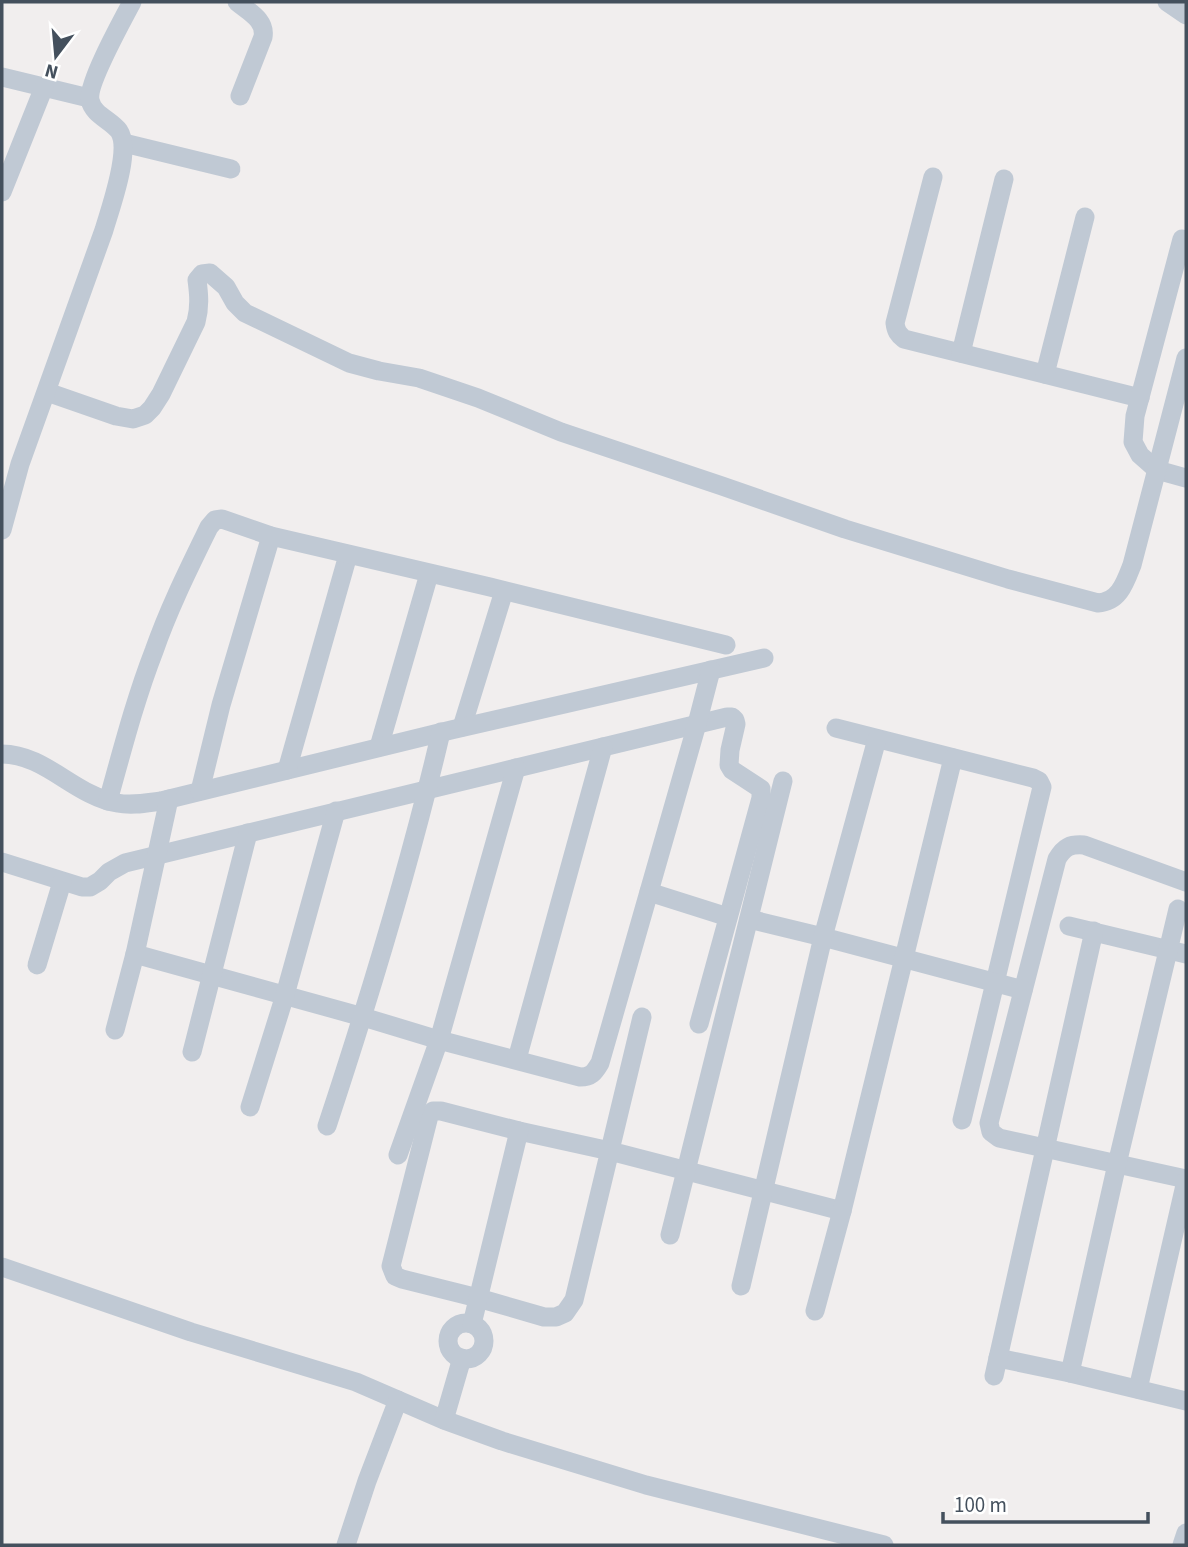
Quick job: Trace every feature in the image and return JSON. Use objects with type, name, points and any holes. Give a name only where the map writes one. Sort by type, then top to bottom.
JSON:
[{"type":"street","points":[[2,530],[20,464],[104,230],[118,178],[124,143],[118,131],[97,111],[89,98],[95,77],[132,2]]},
{"type":"street","points":[[237,2],[262,22],[264,30],[264,37],[240,96]]},
{"type":"street","points":[[1167,2],[1186,15]]},
{"type":"street","points":[[2,77],[89,98]]},
{"type":"street","points":[[2,192],[44,87]]},
{"type":"street","points":[[124,143],[231,169]]},
{"type":"street","points":[[933,177],[895,323],[896,331],[904,339],[1140,398]]},
{"type":"street","points":[[961,353],[1004,179]]},
{"type":"street","points":[[1045,374],[1085,217]]},
{"type":"street","points":[[1182,239],[1133,425],[1133,442],[1140,455],[1157,470],[1186,478]]},
{"type":"street","points":[[47,392],[116,416],[133,419],[145,415],[161,394],[195,322],[200,297],[197,280],[202,274],[210,273],[226,287],[235,303],[245,313],[349,363],[419,378],[478,398],[561,432],[858,533],[1008,579],[1098,603],[1107,603],[1113,600],[1124,586],[1132,565],[1186,358]]},
{"type":"street","points":[[108,801],[132,715],[154,650],[177,594],[215,520],[222,519],[271,536],[726,645]]},
{"type":"street","points":[[200,792],[221,705],[271,536]]},
{"type":"street","points":[[287,770],[348,555]]},
{"type":"street","points":[[379,747],[429,574]]},
{"type":"street","points":[[462,727],[504,591]]},
{"type":"street","points":[[2,754],[14,754],[29,759],[108,801],[135,804],[200,792],[462,727],[764,658]]},
{"type":"street","points":[[135,954],[439,1040],[588,1077],[600,1063],[711,670]]},
{"type":"street","points":[[2,862],[74,886],[90,887],[125,863],[727,717],[735,720],[736,724],[729,765],[761,789],[761,798],[699,1024]]},
{"type":"street","points":[[836,728],[1033,778],[1039,781],[1042,787],[962,1120]]},
{"type":"street","points":[[327,1126],[363,1017],[428,789],[441,732]]},
{"type":"street","points":[[741,1286],[823,937],[877,738]]},
{"type":"street","points":[[517,1059],[603,747]]},
{"type":"street","points":[[815,1311],[953,758]]},
{"type":"street","points":[[398,1155],[439,1040],[516,768]]},
{"type":"street","points":[[670,1234],[783,781]]},
{"type":"street","points":[[115,1030],[135,954],[169,799]]},
{"type":"street","points":[[250,1107],[285,995],[336,811]]},
{"type":"street","points":[[192,1052],[247,833]]},
{"type":"street","points":[[1138,1389],[1186,1180],[999,1138],[989,1128],[990,1116],[1057,859],[1065,848],[1084,845],[1186,882]]},
{"type":"street","points":[[37,965],[62,882]]},
{"type":"street","points":[[649,892],[728,917]]},
{"type":"street","points":[[1070,1373],[1117,1164],[1177,951],[1178,909]]},
{"type":"street","points":[[749,919],[1023,990]]},
{"type":"street","points":[[1069,926],[1177,951]]},
{"type":"street","points":[[1094,931],[996,1367],[1070,1373],[1186,1401]]},
{"type":"street","points":[[642,1017],[610,1151],[574,1300],[565,1313],[556,1317],[544,1317],[395,1276],[391,1266],[429,1116],[433,1111],[610,1151],[842,1211]]},
{"type":"street","points":[[444,1420],[461,1358],[474,1357],[482,1348],[484,1336],[477,1326],[472,1324],[519,1131]]},
{"type":"street","points":[[2,1267],[191,1332],[356,1382],[444,1420],[502,1441],[646,1485],[884,1545]]},
{"type":"street","points":[[346,1545],[398,1400]]},
{"type":"street","points":[[1182,1545],[1186,1533]]}]
